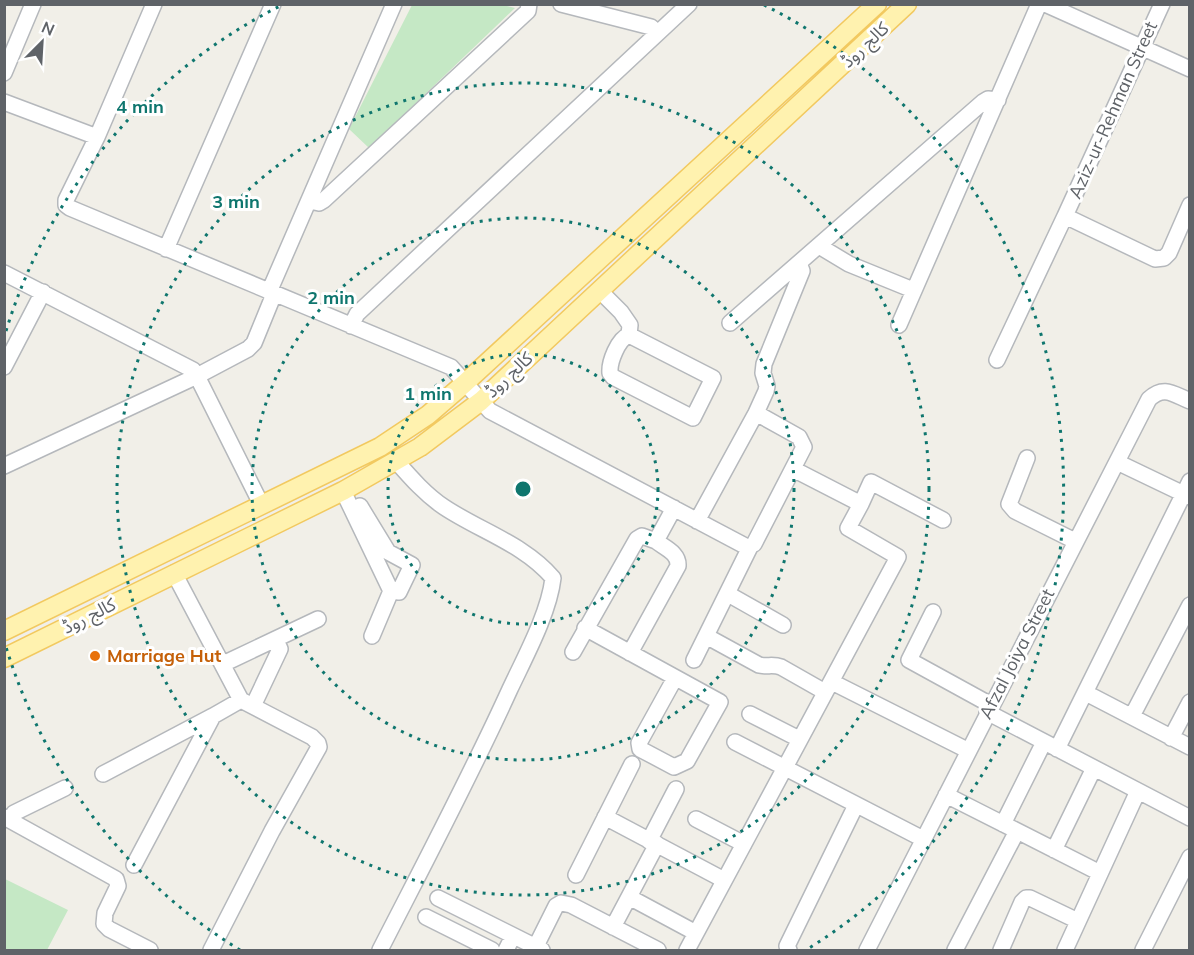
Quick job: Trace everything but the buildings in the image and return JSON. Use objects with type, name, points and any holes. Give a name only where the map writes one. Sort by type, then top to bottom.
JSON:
[{"type":"main road","name":"کالج روڈ","points":[[4,658],[346,489],[397,462],[429,441],[481,401],[725,172],[882,30],[907,4]]},
{"type":"main road","name":"کالج روڈ","points":[[4,631],[392,440],[428,415],[868,8]]},
{"type":"main road","points":[[243,513],[253,534]]},
{"type":"street","points":[[4,73],[33,4]]},
{"type":"street","points":[[154,4],[97,137],[66,200],[66,205],[451,367],[490,411],[742,546],[750,547]]},
{"type":"street","points":[[166,249],[273,4]]},
{"type":"street","points":[[4,466],[197,376],[248,349],[254,343],[272,293],[394,4]]},
{"type":"street","points":[[310,201],[319,203],[324,200],[528,11],[529,4]]},
{"type":"street","points":[[561,4],[596,8],[651,27],[658,33]]},
{"type":"street","points":[[351,326],[357,314],[689,4]]},
{"type":"street","points":[[898,325],[1040,4]]},
{"type":"street","points":[[1045,4],[1190,69]]},
{"type":"street","name":"Aziz-ur-Rehman Street","points":[[997,360],[1162,4]]},
{"type":"street","points":[[868,8],[882,30]]},
{"type":"street","points":[[730,323],[983,102],[988,99],[998,100]]},
{"type":"street","points":[[4,102],[97,137]]},
{"type":"street","points":[[1065,216],[1155,259],[1164,258],[1169,253],[1189,206]]},
{"type":"street","points":[[819,246],[849,264],[913,290]]},
{"type":"street","points":[[697,521],[756,413],[767,386],[763,373],[765,363],[802,271],[799,263]]},
{"type":"street","points":[[4,273],[188,367],[197,376],[261,504]]},
{"type":"street","points":[[600,291],[629,321],[629,335]]},
{"type":"street","points":[[4,367],[43,292]]},
{"type":"street","points":[[629,335],[713,378],[693,418],[610,374],[611,362],[624,337],[629,335]]},
{"type":"street","name":"Afzal Joiya Street","points":[[867,951],[1149,399],[1156,392],[1165,391],[1190,401]]},
{"type":"street","points":[[694,660],[750,547],[754,544],[804,447],[802,440],[756,413]]},
{"type":"street","points":[[1027,458],[1009,504],[1015,512],[1075,542]]},
{"type":"street","points":[[380,951],[481,753],[534,637],[552,589],[553,578],[530,556],[444,507],[410,477],[397,462]]},
{"type":"street","points":[[1003,824],[1086,693],[1187,490],[1117,462]]},
{"type":"street","points":[[793,470],[861,504]]},
{"type":"street","points":[[687,951],[798,739],[898,557],[848,528],[871,482],[943,520]]},
{"type":"street","points":[[346,489],[382,546],[388,552],[412,565],[399,592],[391,591]]},
{"type":"street","points":[[346,489],[391,591],[372,636]]},
{"type":"street","points":[[656,541],[674,508]]},
{"type":"street","points":[[573,652],[637,538],[642,536],[656,541],[674,554],[678,560],[678,566],[630,653]]},
{"type":"street","points":[[174,573],[223,664],[247,703],[312,736],[319,747],[272,831],[211,951]]},
{"type":"street","points":[[728,594],[783,625]]},
{"type":"street","points":[[1132,716],[1190,605]]},
{"type":"street","points":[[933,612],[909,660],[1051,746],[1190,818]]},
{"type":"street","points":[[223,664],[318,619]]},
{"type":"street","points":[[585,628],[720,702],[687,761],[674,767],[639,749],[639,743],[675,678]]},
{"type":"street","points":[[706,636],[759,664],[764,666],[774,664],[969,751]]},
{"type":"street","points":[[103,774],[213,716],[247,703],[280,649],[276,640]]},
{"type":"street","points":[[1086,693],[1190,747]]},
{"type":"street","points":[[1171,738],[1190,702]]},
{"type":"street","points":[[750,714],[798,739]]},
{"type":"street","points":[[134,865],[213,716]]},
{"type":"street","points":[[735,742],[923,839]]},
{"type":"street","points":[[576,875],[632,764]]},
{"type":"street","points":[[1054,850],[1094,768]]},
{"type":"street","points":[[65,788],[14,813],[7,819],[116,879],[118,886],[105,913],[104,924],[150,951]]},
{"type":"street","points":[[613,927],[676,789]]},
{"type":"street","points":[[1065,951],[1138,791]]},
{"type":"street","points":[[946,795],[1100,873]]},
{"type":"street","points":[[789,951],[787,946],[856,804]]},
{"type":"street","points":[[605,817],[724,880]]},
{"type":"street","points":[[696,819],[744,844]]},
{"type":"street","points":[[955,951],[1017,831]]},
{"type":"street","points":[[1143,951],[1190,857]]},
{"type":"street","points":[[628,897],[696,933]]},
{"type":"street","points":[[438,898],[537,950],[556,906],[561,903],[571,905],[658,951]]},
{"type":"street","points":[[1001,951],[1022,902],[1026,898],[1078,921]]},
{"type":"street","points":[[426,917],[492,951]]},
{"type":"street","points":[[506,951],[513,936]]},
{"type":"green space","points":[[499,4],[515,8],[369,148],[349,129],[412,5]]},
{"type":"green space","points":[[5,879],[68,910],[47,950],[5,950]]},
{"type":"place","name":"Marriage Hut","points":[[95,656]]}]
